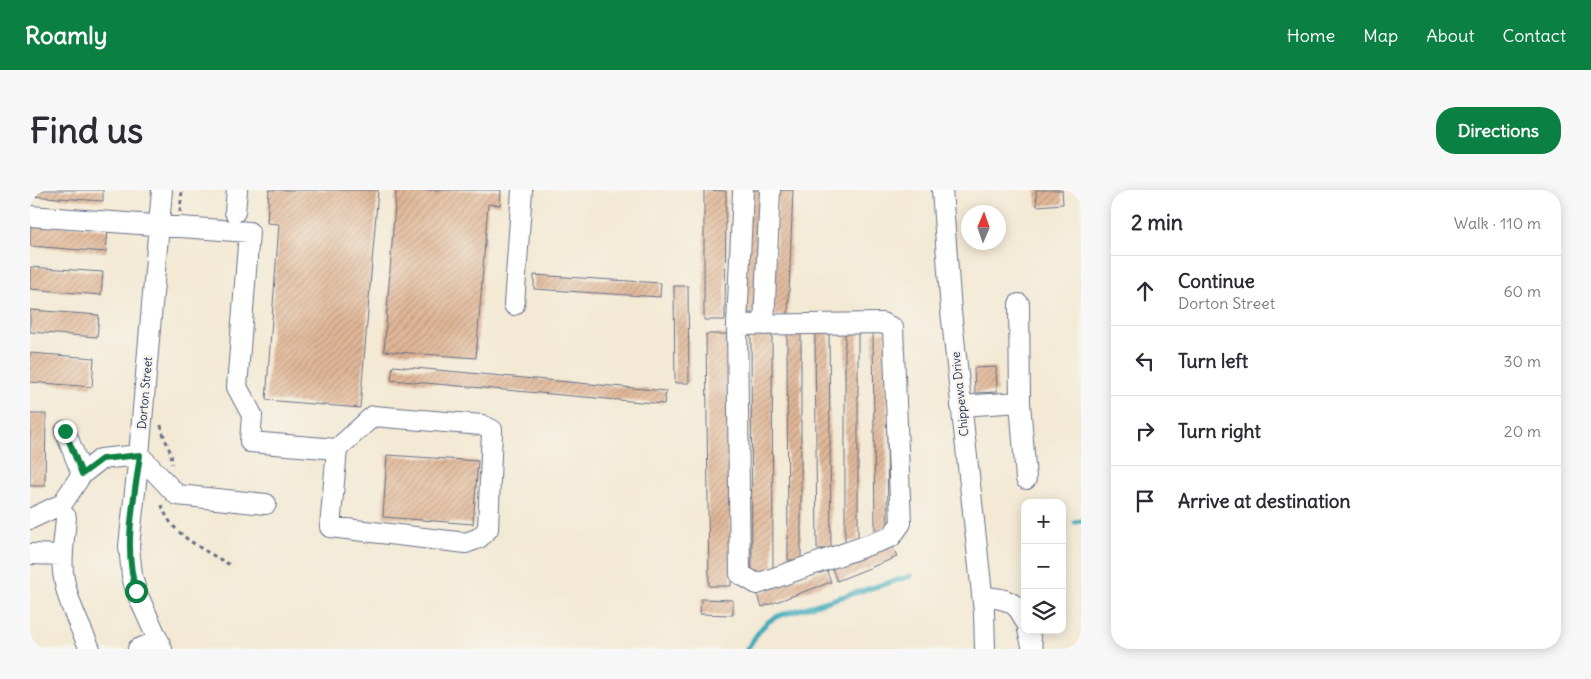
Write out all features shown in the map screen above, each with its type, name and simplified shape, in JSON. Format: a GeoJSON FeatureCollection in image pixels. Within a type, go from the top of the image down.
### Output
{"type":"FeatureCollection","features":[{"type":"Feature","properties":{"kind":"street","name":"Dorton Street"},"geometry":{"type":"LineString","coordinates":[[160,645],[136,591],[129,561],[130,530],[169,226],[162,190]]}},
{"type":"Feature","properties":{"kind":"street"},"geometry":{"type":"LineString","coordinates":[[235,212],[236,190]]}},
{"type":"Feature","properties":{"kind":"street"},"geometry":{"type":"LineString","coordinates":[[514,305],[522,190]]}},
{"type":"Feature","properties":{"kind":"street"},"geometry":{"type":"LineString","coordinates":[[737,325],[882,323],[892,328],[900,523],[891,537],[757,584],[740,574],[737,325],[743,190]]}},
{"type":"Feature","properties":{"kind":"street"},"geometry":{"type":"LineString","coordinates":[[764,325],[770,190]]}},
{"type":"Feature","properties":{"kind":"street","name":"Chippewa Drive"},"geometry":{"type":"LineString","coordinates":[[942,190],[951,311],[982,597],[985,649]]}},
{"type":"Feature","properties":{"kind":"street"},"geometry":{"type":"LineString","coordinates":[[30,216],[249,232],[237,387],[252,415],[250,442],[337,448],[372,416],[482,425],[492,430],[488,529],[480,538],[466,543],[330,527],[337,448]]}},
{"type":"Feature","properties":{"kind":"street"},"geometry":{"type":"LineString","coordinates":[[1019,304],[1020,402],[1026,479]]}},
{"type":"Feature","properties":{"kind":"street"},"geometry":{"type":"LineString","coordinates":[[961,406],[1020,402]]}},
{"type":"Feature","properties":{"kind":"street"},"geometry":{"type":"LineString","coordinates":[[65,431],[82,474]]}},
{"type":"Feature","properties":{"kind":"street"},"geometry":{"type":"LineString","coordinates":[[30,519],[62,504],[82,474],[102,459],[140,455],[177,495],[266,504]]}},
{"type":"Feature","properties":{"kind":"street"},"geometry":{"type":"LineString","coordinates":[[66,518],[63,572],[69,601],[90,649]]}},
{"type":"Feature","properties":{"kind":"street"},"geometry":{"type":"LineString","coordinates":[[30,554],[63,555]]}},
{"type":"Feature","properties":{"kind":"street"},"geometry":{"type":"LineString","coordinates":[[982,597],[996,598],[1013,604],[1019,608],[1021,612]]}},
{"type":"Feature","properties":{"kind":"street"},"geometry":{"type":"LineString","coordinates":[[1029,634],[1033,649]]}},
{"type":"Feature","properties":{"kind":"street"},"geometry":{"type":"LineString","coordinates":[[138,649],[160,645]]}},
{"type":"Feature","properties":{"kind":"path"},"geometry":{"type":"LineString","coordinates":[[169,226],[182,190]]}},
{"type":"Feature","properties":{"kind":"path"},"geometry":{"type":"LineString","coordinates":[[160,423],[172,458],[172,468],[161,498],[162,506],[170,524],[180,533],[230,565]]}},
{"type":"Feature","properties":{"kind":"building"},"geometry":{"type":"Polygon","coordinates":[[[30,190],[103,190],[103,201],[30,196],[30,190]]]}},
{"type":"Feature","properties":{"kind":"building"},"geometry":{"type":"Polygon","coordinates":[[[269,190],[378,190],[360,408],[266,400],[279,224],[267,223],[269,190]]]}},
{"type":"Feature","properties":{"kind":"building"},"geometry":{"type":"Polygon","coordinates":[[[396,190],[501,190],[500,205],[488,204],[476,358],[384,351],[396,190]]]}},
{"type":"Feature","properties":{"kind":"building"},"geometry":{"type":"Polygon","coordinates":[[[704,190],[726,191],[725,320],[704,320],[704,190]]]}},
{"type":"Feature","properties":{"kind":"building"},"geometry":{"type":"Polygon","coordinates":[[[749,190],[764,190],[759,313],[745,313],[749,190]]]}},
{"type":"Feature","properties":{"kind":"building"},"geometry":{"type":"Polygon","coordinates":[[[778,190],[793,190],[788,316],[774,315],[778,190]]]}},
{"type":"Feature","properties":{"kind":"building"},"geometry":{"type":"Polygon","coordinates":[[[1036,190],[1062,190],[1063,204],[1037,206],[1036,190]]]}},
{"type":"Feature","properties":{"kind":"building"},"geometry":{"type":"Polygon","coordinates":[[[30,223],[108,230],[106,252],[30,246],[30,223]]]}},
{"type":"Feature","properties":{"kind":"building"},"geometry":{"type":"Polygon","coordinates":[[[30,267],[103,272],[101,295],[30,289],[30,267]]]}},
{"type":"Feature","properties":{"kind":"building"},"geometry":{"type":"Polygon","coordinates":[[[534,275],[661,283],[660,297],[534,289],[534,275]]]}},
{"type":"Feature","properties":{"kind":"building"},"geometry":{"type":"Polygon","coordinates":[[[674,286],[688,286],[689,383],[675,383],[674,286]]]}},
{"type":"Feature","properties":{"kind":"building"},"geometry":{"type":"Polygon","coordinates":[[[30,310],[99,315],[97,337],[30,332],[30,310]]]}},
{"type":"Feature","properties":{"kind":"building"},"geometry":{"type":"Polygon","coordinates":[[[845,332],[858,332],[858,541],[845,541],[845,332]]]}},
{"type":"Feature","properties":{"kind":"building"},"geometry":{"type":"Polygon","coordinates":[[[873,332],[886,332],[888,530],[875,530],[873,332]]]}},
{"type":"Feature","properties":{"kind":"building"},"geometry":{"type":"Polygon","coordinates":[[[787,333],[801,333],[801,560],[788,560],[787,333]]]}},
{"type":"Feature","properties":{"kind":"building"},"geometry":{"type":"Polygon","coordinates":[[[815,333],[829,333],[831,549],[817,549],[815,333]]]}},
{"type":"Feature","properties":{"kind":"building"},"geometry":{"type":"Polygon","coordinates":[[[706,334],[728,334],[731,586],[709,586],[706,334]]]}},
{"type":"Feature","properties":{"kind":"building"},"geometry":{"type":"Polygon","coordinates":[[[751,334],[772,334],[773,572],[752,572],[751,334]]]}},
{"type":"Feature","properties":{"kind":"building"},"geometry":{"type":"Polygon","coordinates":[[[30,353],[94,358],[92,387],[30,382],[30,353]]]}},
{"type":"Feature","properties":{"kind":"building"},"geometry":{"type":"Polygon","coordinates":[[[393,366],[666,391],[664,404],[391,380],[393,366]]]}},
{"type":"Feature","properties":{"kind":"building"},"geometry":{"type":"Polygon","coordinates":[[[996,367],[997,392],[975,393],[974,368],[996,367]]]}},
{"type":"Feature","properties":{"kind":"building"},"geometry":{"type":"Polygon","coordinates":[[[30,414],[46,414],[45,486],[30,486],[30,414]]]}},
{"type":"Feature","properties":{"kind":"building"},"geometry":{"type":"Polygon","coordinates":[[[387,455],[478,461],[473,524],[383,517],[387,455]]]}},
{"type":"Feature","properties":{"kind":"building"},"geometry":{"type":"Polygon","coordinates":[[[892,544],[897,557],[837,581],[832,568],[892,544]]]}},
{"type":"Feature","properties":{"kind":"building"},"geometry":{"type":"Polygon","coordinates":[[[826,569],[831,582],[762,607],[757,594],[826,569]]]}},
{"type":"Feature","properties":{"kind":"building"},"geometry":{"type":"Polygon","coordinates":[[[701,599],[733,600],[733,615],[700,614],[701,599]]]}},
{"type":"Feature","properties":{"kind":"waterway"},"geometry":{"type":"LineString","coordinates":[[1075,522],[1081,521]]}},
{"type":"Feature","properties":{"kind":"waterway"},"geometry":{"type":"LineString","coordinates":[[747,649],[764,626],[778,616],[911,576]]}},
{"type":"Feature","properties":{"kind":"route"},"geometry":{"type":"LineString","coordinates":[[65,431],[82,474],[102,459],[140,455],[129,546],[129,561],[136,591]]}}]}
